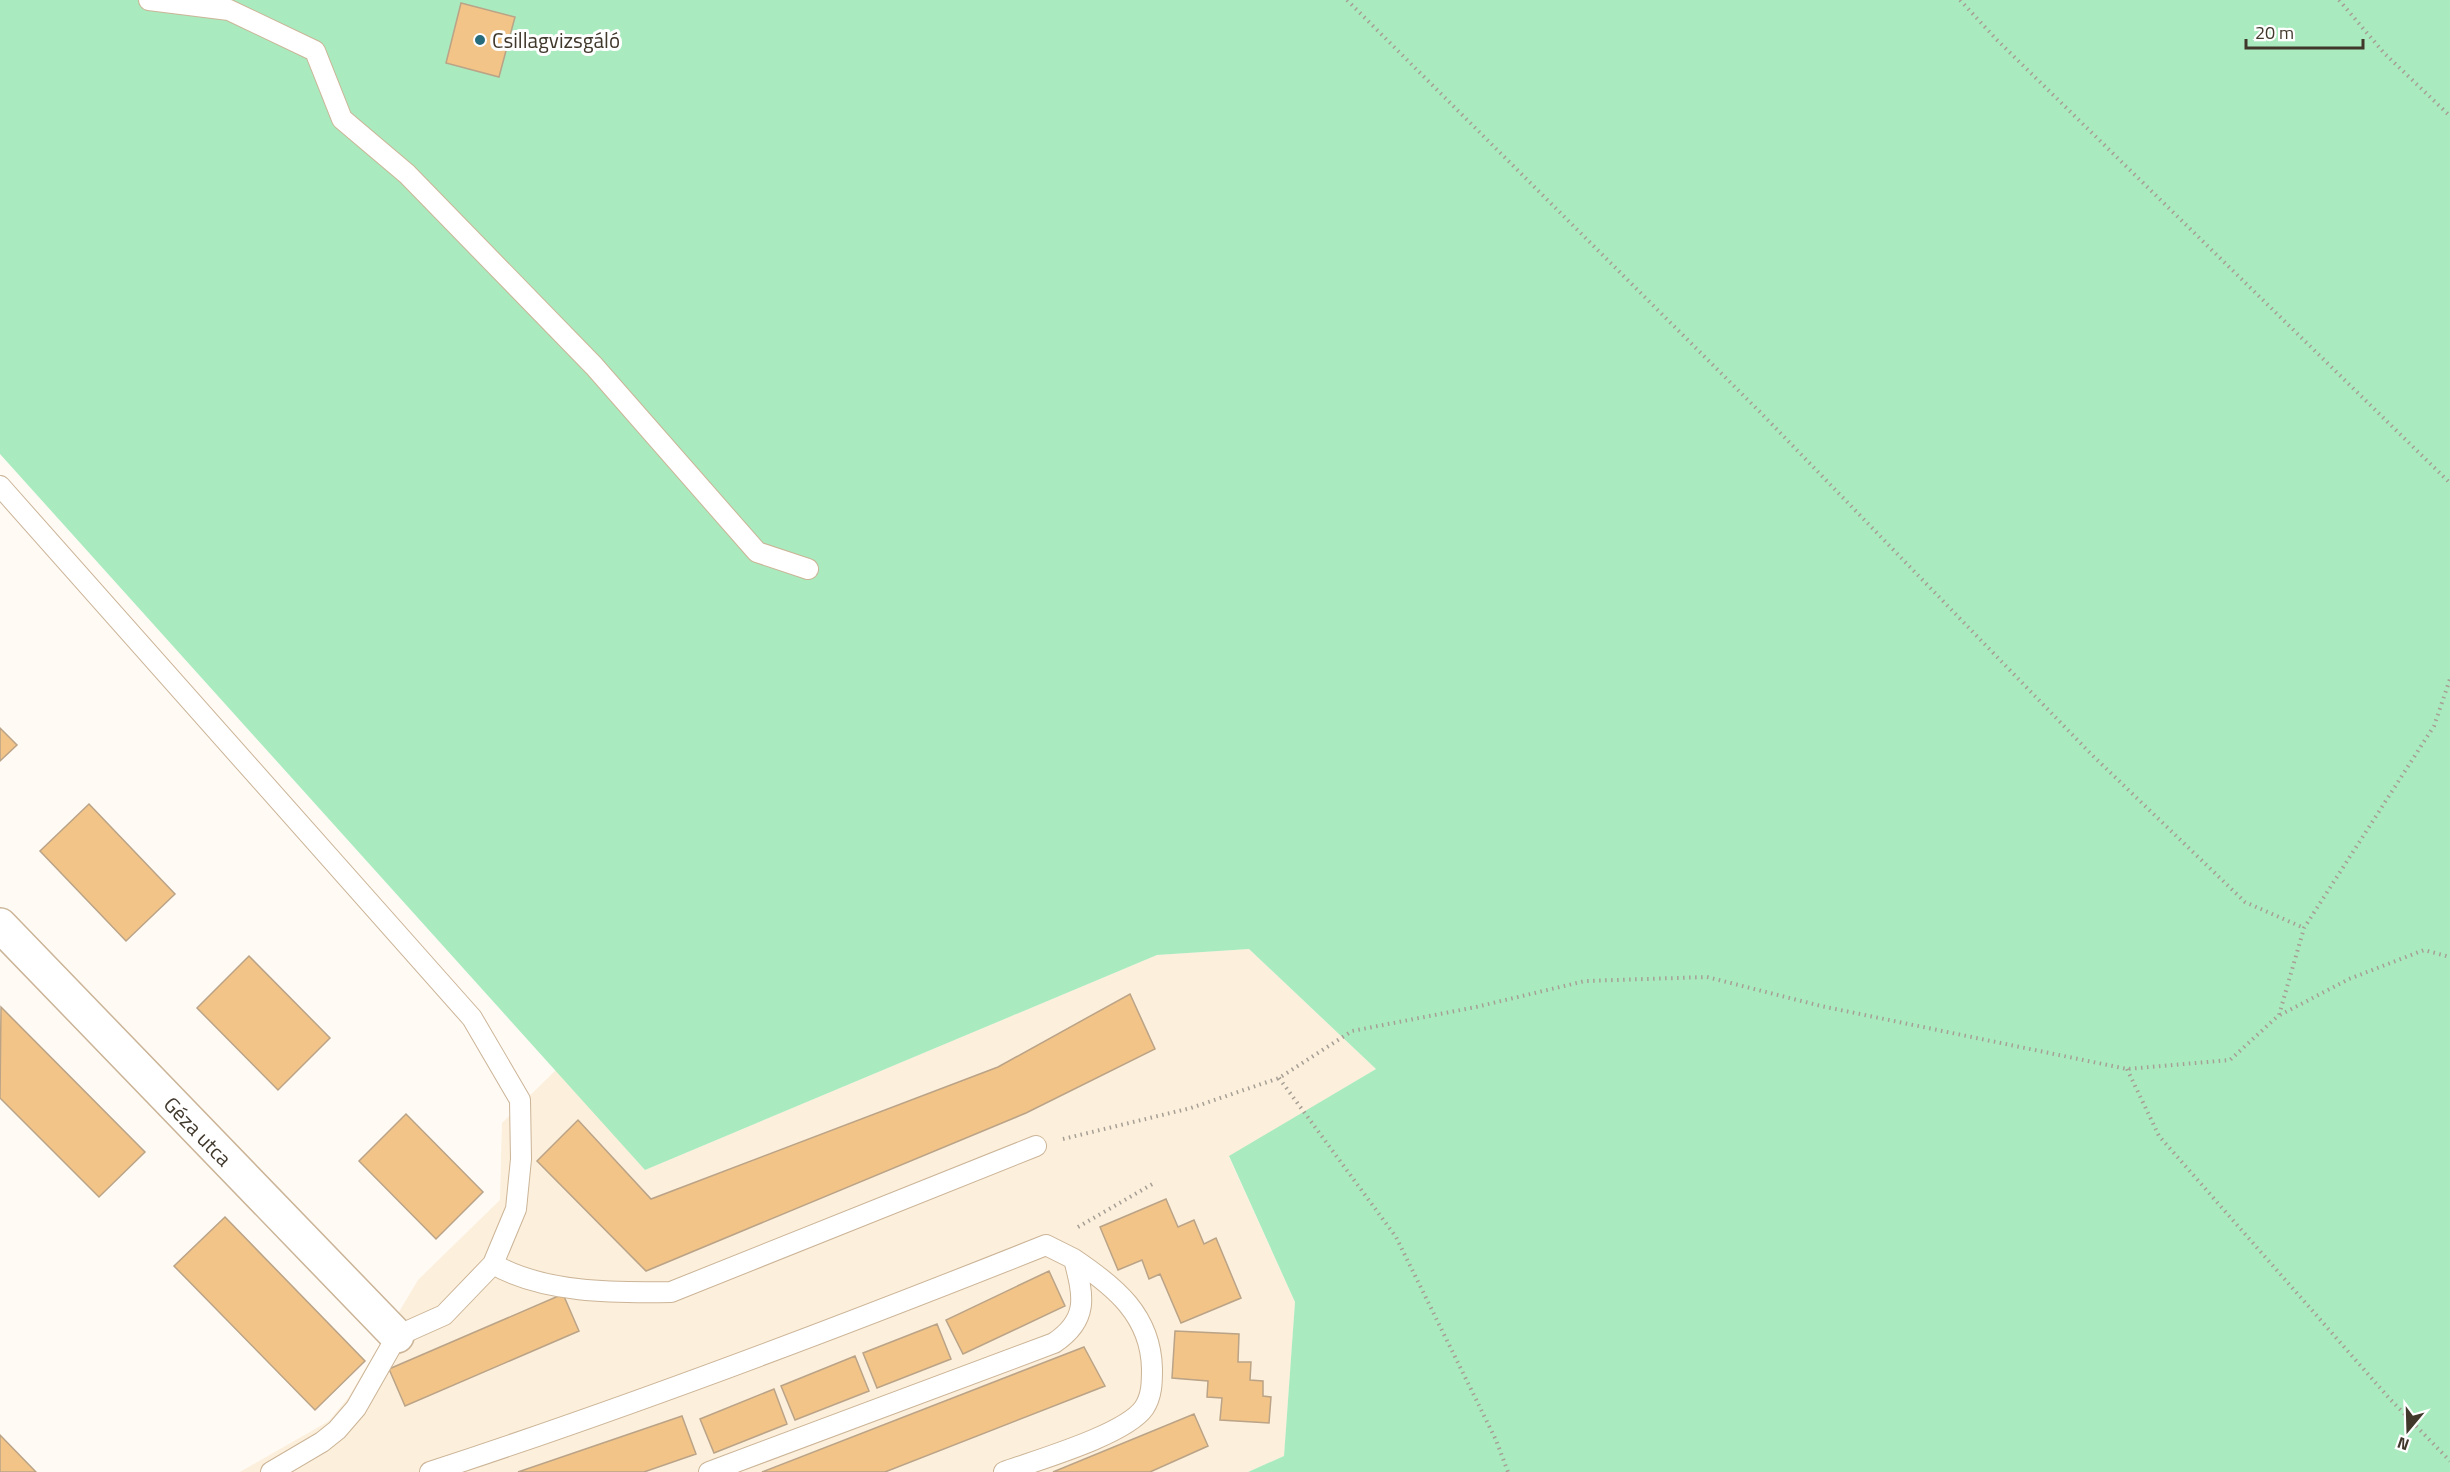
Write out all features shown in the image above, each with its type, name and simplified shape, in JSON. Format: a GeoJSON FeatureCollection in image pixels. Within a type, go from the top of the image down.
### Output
{"type":"FeatureCollection","features":[{"type":"Feature","properties":{"kind":"street","name":"Géza utca"},"geometry":{"type":"LineString","coordinates":[[2,931],[397,1336]]}},
{"type":"Feature","properties":{"kind":"lane"},"geometry":{"type":"LineString","coordinates":[[149,0],[230,10],[315,51],[342,119],[407,174],[594,366],[757,552],[808,569]]}},
{"type":"Feature","properties":{"kind":"lane"},"geometry":{"type":"LineString","coordinates":[[0,486],[472,1018],[520,1100],[520,1159],[516,1209],[493,1264],[444,1315],[397,1336],[356,1408],[337,1430],[322,1442],[272,1472]]}},
{"type":"Feature","properties":{"kind":"lane"},"geometry":{"type":"LineString","coordinates":[[493,1264],[513,1275],[562,1286],[615,1293],[671,1292],[1036,1146]]}},
{"type":"Feature","properties":{"kind":"lane"},"geometry":{"type":"LineString","coordinates":[[430,1472],[519,1443],[907,1301],[1046,1245],[1074,1259],[1119,1292],[1135,1313],[1146,1336],[1152,1358],[1152,1387],[1144,1408],[1124,1425],[1096,1438],[1004,1472]]}},
{"type":"Feature","properties":{"kind":"lane"},"geometry":{"type":"LineString","coordinates":[[709,1472],[1054,1343],[1068,1334],[1082,1305],[1083,1294],[1074,1259]]}},
{"type":"Feature","properties":{"kind":"path"},"geometry":{"type":"LineString","coordinates":[[1347,0],[1761,413],[2091,754],[2245,902],[2304,928]]}},
{"type":"Feature","properties":{"kind":"path"},"geometry":{"type":"LineString","coordinates":[[1960,0],[1997,40],[2450,483]]}},
{"type":"Feature","properties":{"kind":"path"},"geometry":{"type":"LineString","coordinates":[[2339,0],[2384,52],[2450,116]]}},
{"type":"Feature","properties":{"kind":"path"},"geometry":{"type":"LineString","coordinates":[[2279,1015],[2304,928],[2434,726],[2450,679]]}},
{"type":"Feature","properties":{"kind":"path"},"geometry":{"type":"LineString","coordinates":[[1036,1146],[1191,1108],[1279,1078],[1352,1031],[1476,1008],[1585,981],[1707,977],[1821,1006],[2127,1069],[2230,1060],[2279,1015],[2349,979],[2424,950],[2450,957]]}},
{"type":"Feature","properties":{"kind":"path"},"geometry":{"type":"LineString","coordinates":[[2127,1069],[2160,1136],[2389,1398],[2450,1461]]}},
{"type":"Feature","properties":{"kind":"path"},"geometry":{"type":"LineString","coordinates":[[1279,1078],[1396,1237],[1496,1440],[1508,1472]]}},
{"type":"Feature","properties":{"kind":"path"},"geometry":{"type":"LineString","coordinates":[[1046,1245],[1156,1182]]}},
{"type":"Feature","properties":{"kind":"shaded area"},"geometry":{"type":"Polygon","coordinates":[[[1249,949],[1376,1069],[1229,1157],[1295,1302],[1284,1456],[1248,1472],[240,1472],[329,1421],[348,1398],[418,1280],[500,1200],[502,1123],[556,1070],[645,1170],[1157,955],[1249,949]]]}},
{"type":"Feature","properties":{"kind":"green space"},"geometry":{"type":"Polygon","coordinates":[[[0,0],[2450,0],[2450,1472],[1248,1472],[1284,1456],[1295,1302],[1229,1156],[1376,1069],[1249,949],[1157,955],[645,1170],[0,454],[0,0]]]}},
{"type":"Feature","properties":{"kind":"building","name":"Csillagvizsgáló"},"geometry":{"type":"Polygon","coordinates":[[[461,3],[515,17],[499,77],[446,63],[461,3]]]}},
{"type":"Feature","properties":{"kind":"building"},"geometry":{"type":"Polygon","coordinates":[[[0,728],[17,745],[0,761],[0,728]]]}},
{"type":"Feature","properties":{"kind":"building"},"geometry":{"type":"Polygon","coordinates":[[[89,804],[175,894],[126,941],[40,851],[89,804]]]}},
{"type":"Feature","properties":{"kind":"building"},"geometry":{"type":"Polygon","coordinates":[[[249,956],[330,1038],[278,1090],[197,1008],[249,956]]]}},
{"type":"Feature","properties":{"kind":"building"},"geometry":{"type":"Polygon","coordinates":[[[1130,994],[1155,1049],[1026,1113],[646,1271],[537,1161],[578,1120],[651,1199],[998,1067],[1130,994]]]}},
{"type":"Feature","properties":{"kind":"building"},"geometry":{"type":"Polygon","coordinates":[[[1,1007],[145,1152],[99,1197],[0,1098],[1,1007]]]}},
{"type":"Feature","properties":{"kind":"building"},"geometry":{"type":"Polygon","coordinates":[[[406,1114],[483,1192],[436,1239],[359,1161],[406,1114]]]}},
{"type":"Feature","properties":{"kind":"building"},"geometry":{"type":"Polygon","coordinates":[[[1166,1199],[1178,1227],[1194,1220],[1204,1244],[1216,1238],[1241,1298],[1181,1323],[1160,1274],[1149,1279],[1142,1260],[1118,1270],[1100,1227],[1166,1199]]]}},
{"type":"Feature","properties":{"kind":"building"},"geometry":{"type":"Polygon","coordinates":[[[225,1217],[365,1361],[315,1410],[174,1266],[225,1217]]]}},
{"type":"Feature","properties":{"kind":"building"},"geometry":{"type":"Polygon","coordinates":[[[1049,1271],[1065,1306],[963,1354],[946,1320],[1049,1271]]]}},
{"type":"Feature","properties":{"kind":"building"},"geometry":{"type":"Polygon","coordinates":[[[563,1294],[579,1331],[405,1406],[389,1369],[563,1294]]]}},
{"type":"Feature","properties":{"kind":"building"},"geometry":{"type":"Polygon","coordinates":[[[937,1324],[951,1359],[877,1388],[863,1353],[937,1324]]]}},
{"type":"Feature","properties":{"kind":"building"},"geometry":{"type":"Polygon","coordinates":[[[1175,1331],[1239,1334],[1238,1362],[1251,1362],[1250,1380],[1263,1381],[1263,1396],[1271,1397],[1269,1423],[1220,1420],[1222,1398],[1207,1397],[1208,1381],[1172,1378],[1175,1331]]]}},
{"type":"Feature","properties":{"kind":"building"},"geometry":{"type":"Polygon","coordinates":[[[1084,1347],[1105,1386],[885,1472],[762,1472],[1084,1347]]]}},
{"type":"Feature","properties":{"kind":"building"},"geometry":{"type":"Polygon","coordinates":[[[855,1356],[869,1391],[795,1420],[781,1386],[855,1356]]]}},
{"type":"Feature","properties":{"kind":"building"},"geometry":{"type":"Polygon","coordinates":[[[774,1389],[787,1424],[714,1453],[700,1419],[774,1389]]]}},
{"type":"Feature","properties":{"kind":"building"},"geometry":{"type":"Polygon","coordinates":[[[1194,1414],[1208,1446],[1150,1472],[1053,1472],[1194,1414]]]}},
{"type":"Feature","properties":{"kind":"building"},"geometry":{"type":"Polygon","coordinates":[[[682,1416],[696,1454],[644,1472],[518,1472],[682,1416]]]}},
{"type":"Feature","properties":{"kind":"building"},"geometry":{"type":"Polygon","coordinates":[[[0,1435],[36,1472],[0,1472],[0,1435]]]}},
{"type":"Feature","properties":{"kind":"place","name":"Csillagvizsgáló"},"geometry":{"type":"Point","coordinates":[480,40]}}]}
